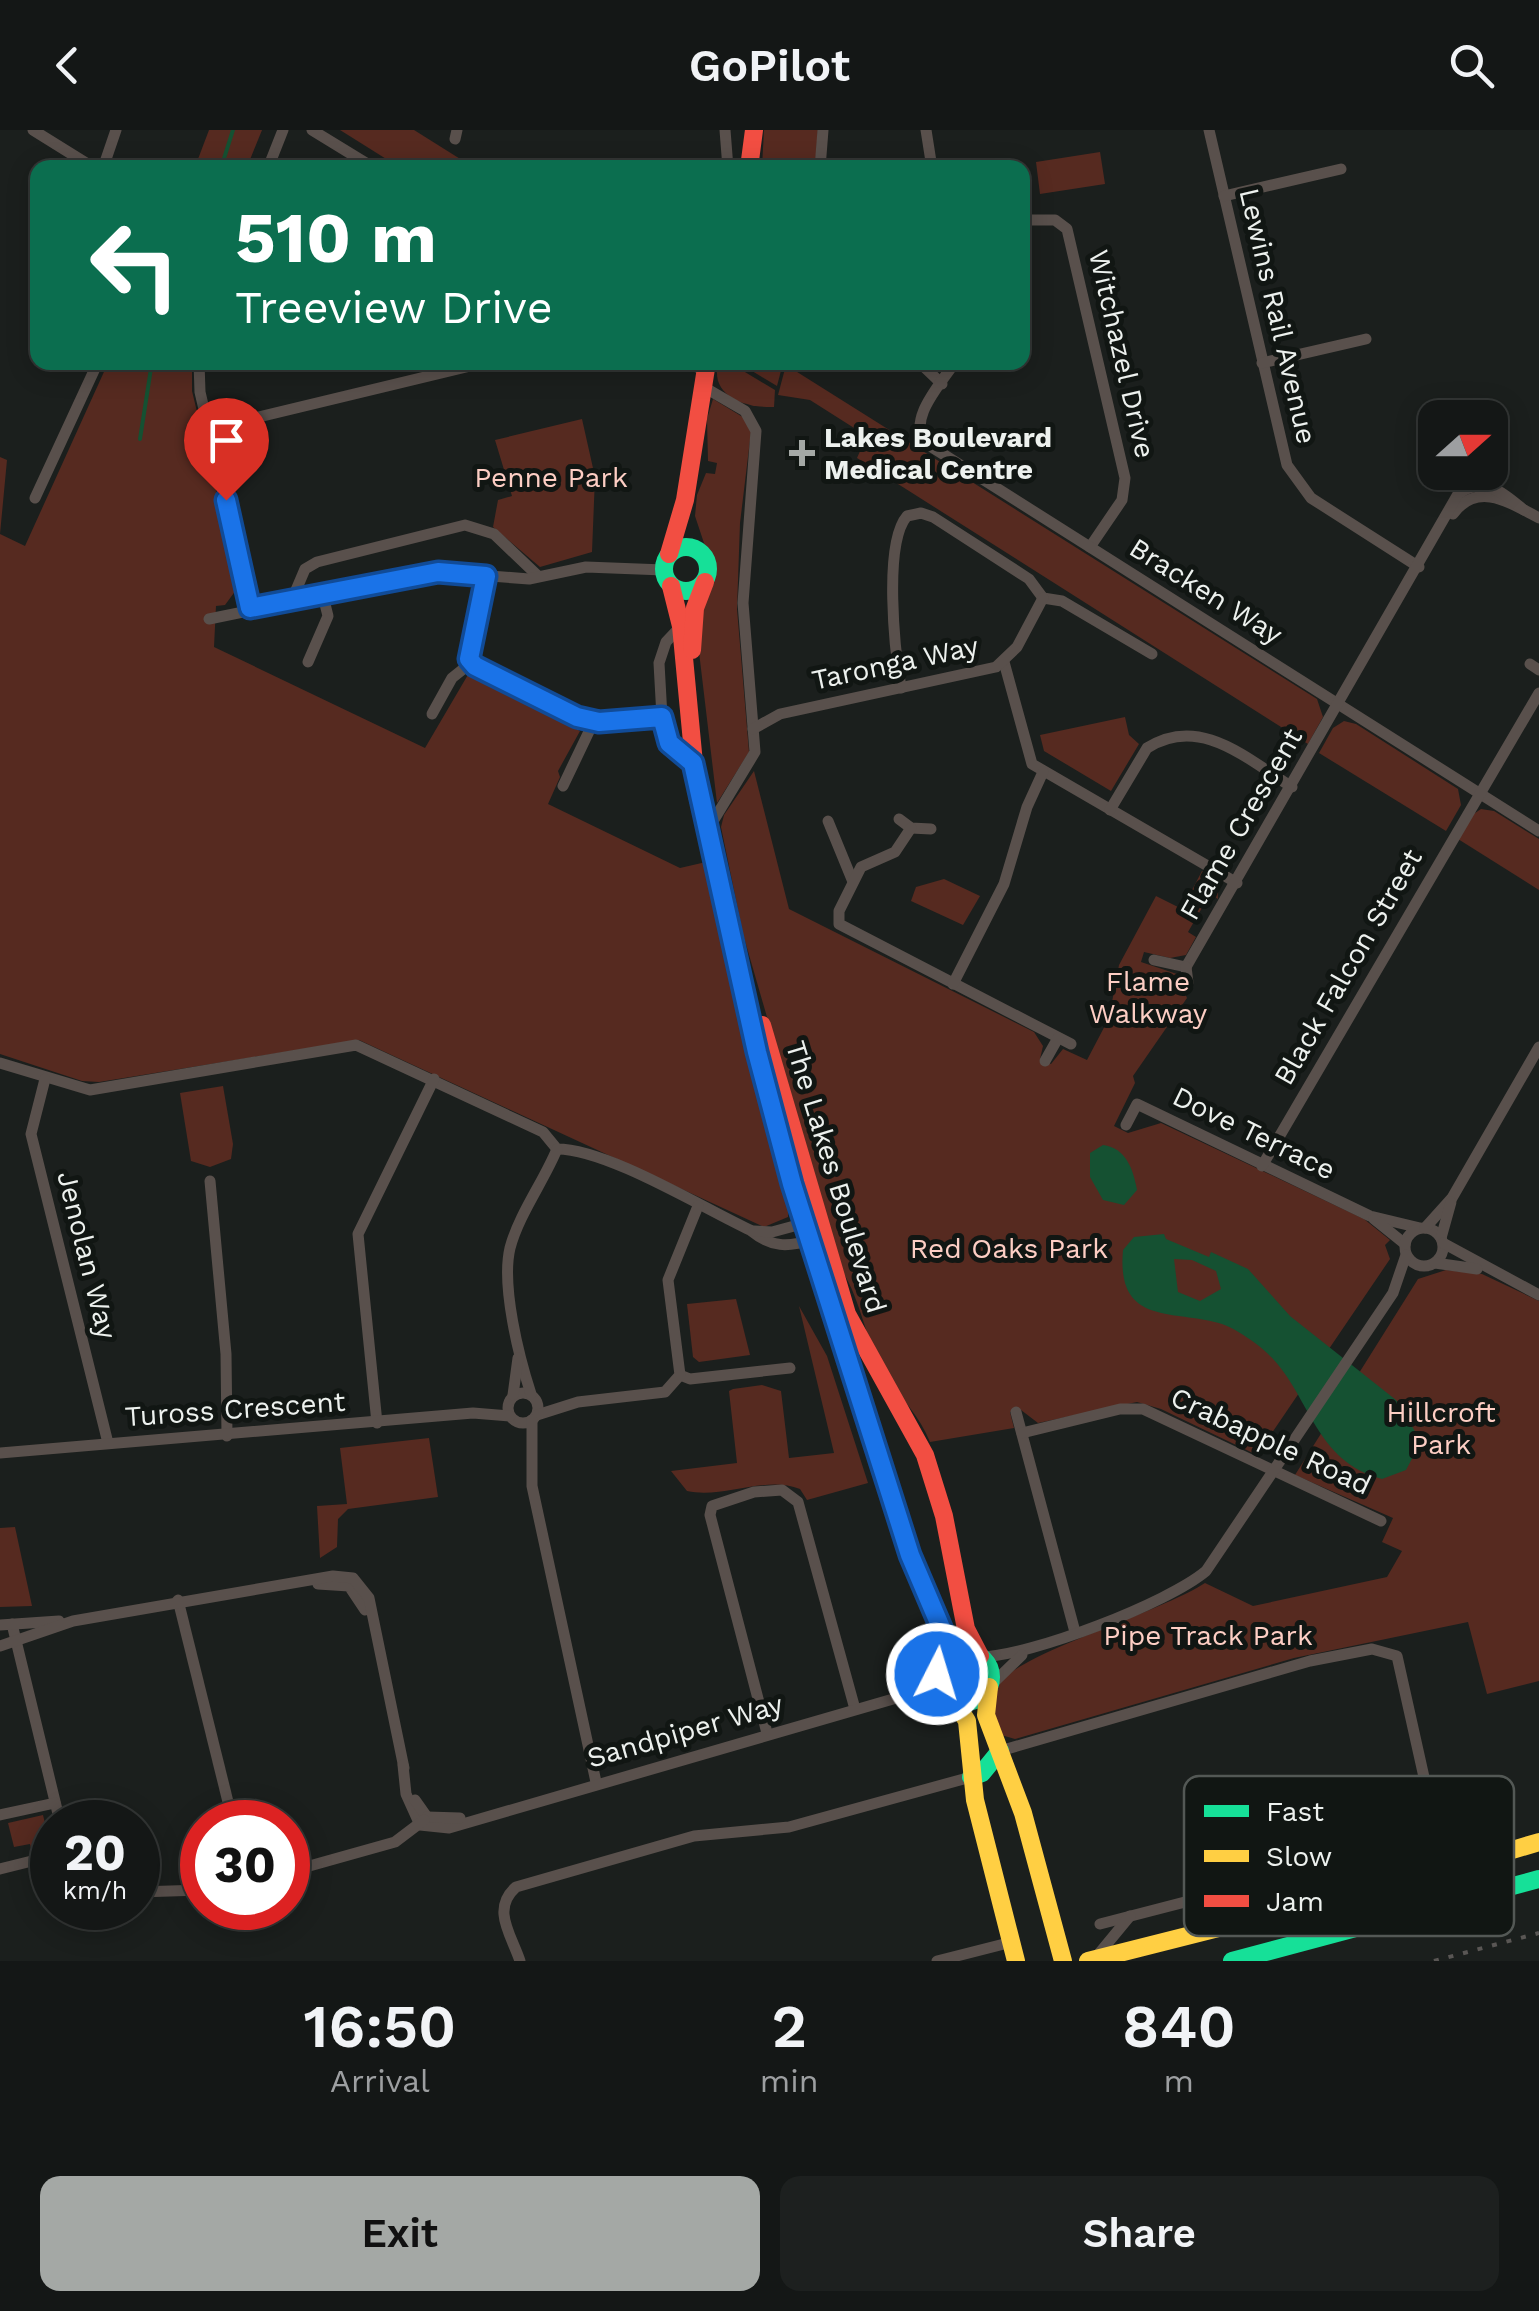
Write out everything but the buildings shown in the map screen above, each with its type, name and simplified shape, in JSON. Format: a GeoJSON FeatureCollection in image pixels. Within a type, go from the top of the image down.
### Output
{"type":"FeatureCollection","features":[{"type":"Feature","properties":{"kind":"main road"},"geometry":{"type":"LineString","coordinates":[[751,160],[754,130]]}},
{"type":"Feature","properties":{"kind":"main road","name":"The Lakes Boulevard"},"geometry":{"type":"LineString","coordinates":[[705,373],[685,500],[668,570],[680,626],[693,763],[720,885],[814,1230],[913,1565],[942,1630],[944,1665]]}},
{"type":"Feature","properties":{"kind":"main road","name":"The Lakes Boulevard"},"geometry":{"type":"LineString","coordinates":[[685,500],[689,526],[701,552]]}},
{"type":"Feature","properties":{"kind":"main road"},"geometry":{"type":"LineString","coordinates":[[688,547],[701,552],[708,563],[705,582],[684,592],[668,570],[688,547]]}},
{"type":"Feature","properties":{"kind":"main road","name":"The Lakes Boulevard"},"geometry":{"type":"LineString","coordinates":[[705,582],[695,608],[692,653],[720,885]]}},
{"type":"Feature","properties":{"kind":"main road","name":"The Lakes Boulevard"},"geometry":{"type":"LineString","coordinates":[[814,1230],[853,1332],[897,1402],[927,1460],[954,1552],[964,1629],[981,1656]]}},
{"type":"Feature","properties":{"kind":"main road"},"geometry":{"type":"LineString","coordinates":[[872,1433],[877,1407],[897,1402]]}},
{"type":"Feature","properties":{"kind":"main road"},"geometry":{"type":"LineString","coordinates":[[1014,1952],[971,1776],[967,1721],[943,1687],[944,1665],[956,1654],[981,1656],[990,1670],[986,1715],[1032,1843],[1063,1961]]}},
{"type":"Feature","properties":{"kind":"main road"},"geometry":{"type":"LineString","coordinates":[[953,1699],[978,1700],[990,1687]]}},
{"type":"Feature","properties":{"kind":"main road"},"geometry":{"type":"LineString","coordinates":[[971,1776],[982,1773],[1000,1752]]}},
{"type":"Feature","properties":{"kind":"main road"},"geometry":{"type":"LineString","coordinates":[[1514,1850],[1539,1842]]}},
{"type":"Feature","properties":{"kind":"main road"},"geometry":{"type":"LineString","coordinates":[[1514,1886],[1539,1879]]}},
{"type":"Feature","properties":{"kind":"main road"},"geometry":{"type":"LineString","coordinates":[[1091,1960],[1186,1936]]}},
{"type":"Feature","properties":{"kind":"main road"},"geometry":{"type":"LineString","coordinates":[[1232,1961],[1326,1936]]}},
{"type":"Feature","properties":{"kind":"street"},"geometry":{"type":"LineString","coordinates":[[33,130],[81,160]]}},
{"type":"Feature","properties":{"kind":"street"},"geometry":{"type":"LineString","coordinates":[[106,160],[116,130]]}},
{"type":"Feature","properties":{"kind":"street"},"geometry":{"type":"LineString","coordinates":[[271,160],[283,130]]}},
{"type":"Feature","properties":{"kind":"street"},"geometry":{"type":"LineString","coordinates":[[312,130],[361,160]]}},
{"type":"Feature","properties":{"kind":"street"},"geometry":{"type":"LineString","coordinates":[[726,130],[728,160]]}},
{"type":"Feature","properties":{"kind":"street"},"geometry":{"type":"LineString","coordinates":[[821,160],[823,130]]}},
{"type":"Feature","properties":{"kind":"street"},"geometry":{"type":"LineString","coordinates":[[926,130],[931,160]]}},
{"type":"Feature","properties":{"kind":"street","name":"Lewins Rail Avenue"},"geometry":{"type":"LineString","coordinates":[[1209,130],[1283,455],[1299,486],[1322,506],[1419,567]]}},
{"type":"Feature","properties":{"kind":"street"},"geometry":{"type":"LineString","coordinates":[[1224,196],[1342,169]]}},
{"type":"Feature","properties":{"kind":"street","name":"Witchazel Drive"},"geometry":{"type":"LineString","coordinates":[[1030,219],[1048,218],[1063,224],[1070,238],[1126,486],[1090,547]]}},
{"type":"Feature","properties":{"kind":"street"},"geometry":{"type":"LineString","coordinates":[[1262,363],[1366,340]]}},
{"type":"Feature","properties":{"kind":"street"},"geometry":{"type":"LineString","coordinates":[[35,498],[94,370]]}},
{"type":"Feature","properties":{"kind":"street"},"geometry":{"type":"LineString","coordinates":[[199,370],[250,608]]}},
{"type":"Feature","properties":{"kind":"street"},"geometry":{"type":"LineString","coordinates":[[209,428],[454,370]]}},
{"type":"Feature","properties":{"kind":"street"},"geometry":{"type":"LineString","coordinates":[[705,373],[745,411],[756,431],[744,564],[743,633],[754,758],[712,823]]}},
{"type":"Feature","properties":{"kind":"street","name":"Bracken Way"},"geometry":{"type":"LineString","coordinates":[[948,373],[919,422],[922,440],[1539,831]]}},
{"type":"Feature","properties":{"kind":"street","name":"Flame Crescent"},"geometry":{"type":"LineString","coordinates":[[1186,967],[1419,567],[1451,503],[1471,486],[1494,488],[1539,518]]}},
{"type":"Feature","properties":{"kind":"street"},"geometry":{"type":"LineString","coordinates":[[901,688],[895,576],[898,530],[907,516],[921,513],[1029,579],[1043,598],[1062,601],[1152,654]]}},
{"type":"Feature","properties":{"kind":"street"},"geometry":{"type":"LineString","coordinates":[[291,602],[305,569],[317,562],[465,526],[494,534],[538,576]]}},
{"type":"Feature","properties":{"kind":"street"},"geometry":{"type":"LineString","coordinates":[[209,618],[438,572],[538,576],[586,568],[668,570]]}},
{"type":"Feature","properties":{"kind":"street"},"geometry":{"type":"LineString","coordinates":[[486,576],[470,646],[472,662],[500,682],[594,721],[662,717]]}},
{"type":"Feature","properties":{"kind":"street"},"geometry":{"type":"LineString","coordinates":[[308,662],[328,616],[323,596]]}},
{"type":"Feature","properties":{"kind":"street","name":"Taronga Way"},"geometry":{"type":"LineString","coordinates":[[753,729],[780,714],[1000,665],[1043,598]]}},
{"type":"Feature","properties":{"kind":"street","name":"The Lakes Boulevard"},"geometry":{"type":"LineString","coordinates":[[680,626],[666,642],[658,663],[662,717],[669,743],[693,763]]}},
{"type":"Feature","properties":{"kind":"street"},"geometry":{"type":"LineString","coordinates":[[432,714],[452,678],[472,662]]}},
{"type":"Feature","properties":{"kind":"street"},"geometry":{"type":"LineString","coordinates":[[1000,665],[1014,695],[1026,753],[1044,772],[1237,883]]}},
{"type":"Feature","properties":{"kind":"street","name":"Black Falcon Street"},"geometry":{"type":"LineString","coordinates":[[1262,1166],[1539,693]]}},
{"type":"Feature","properties":{"kind":"street","name":"Taronga Way"},"geometry":{"type":"LineString","coordinates":[[750,708],[780,714]]}},
{"type":"Feature","properties":{"kind":"street"},"geometry":{"type":"LineString","coordinates":[[563,786],[594,721]]}},
{"type":"Feature","properties":{"kind":"street"},"geometry":{"type":"LineString","coordinates":[[1110,810],[1147,748],[1189,734],[1214,739],[1292,787]]}},
{"type":"Feature","properties":{"kind":"street"},"geometry":{"type":"LineString","coordinates":[[953,984],[1004,884],[1027,807],[1044,772]]}},
{"type":"Feature","properties":{"kind":"street"},"geometry":{"type":"LineString","coordinates":[[898,819],[912,828],[931,829]]}},
{"type":"Feature","properties":{"kind":"street"},"geometry":{"type":"LineString","coordinates":[[828,821],[853,882]]}},
{"type":"Feature","properties":{"kind":"street"},"geometry":{"type":"LineString","coordinates":[[912,828],[895,852],[867,862],[853,882],[838,917],[841,927],[1071,1044]]}},
{"type":"Feature","properties":{"kind":"street"},"geometry":{"type":"LineString","coordinates":[[1154,960],[1186,967],[1188,983]]}},
{"type":"Feature","properties":{"kind":"street"},"geometry":{"type":"LineString","coordinates":[[1045,1061],[1058,1038]]}},
{"type":"Feature","properties":{"kind":"street"},"geometry":{"type":"LineString","coordinates":[[0,1063],[90,1090],[356,1044],[543,1132],[557,1149]]}},
{"type":"Feature","properties":{"kind":"street"},"geometry":{"type":"LineString","coordinates":[[990,1687],[1012,1661],[1034,1648],[1149,1602],[1199,1567],[1235,1525],[1393,1293],[1406,1249],[1452,1198],[1539,1046]]}},
{"type":"Feature","properties":{"kind":"street","name":"Jenolan Way"},"geometry":{"type":"LineString","coordinates":[[45,1079],[30,1134],[108,1443]]}},
{"type":"Feature","properties":{"kind":"street"},"geometry":{"type":"LineString","coordinates":[[377,1423],[358,1234],[434,1079]]}},
{"type":"Feature","properties":{"kind":"street","name":"Dove Terrace"},"geometry":{"type":"LineString","coordinates":[[1126,1125],[1137,1104],[1370,1216],[1422,1228],[1486,1270]]}},
{"type":"Feature","properties":{"kind":"street"},"geometry":{"type":"LineString","coordinates":[[557,1149],[578,1149],[774,1245],[814,1230]]}},
{"type":"Feature","properties":{"kind":"street"},"geometry":{"type":"LineString","coordinates":[[557,1149],[510,1246],[518,1354],[512,1409],[530,1462],[542,1538],[596,1782]]}},
{"type":"Feature","properties":{"kind":"street"},"geometry":{"type":"LineString","coordinates":[[210,1181],[226,1354],[228,1436]]}},
{"type":"Feature","properties":{"kind":"street"},"geometry":{"type":"LineString","coordinates":[[1393,1293],[1429,1265],[1442,1240],[1452,1198]]}},
{"type":"Feature","properties":{"kind":"street"},"geometry":{"type":"LineString","coordinates":[[512,1409],[535,1418],[578,1402],[665,1392],[680,1375],[668,1280],[698,1206]]}},
{"type":"Feature","properties":{"kind":"street","name":"Dove Terrace"},"geometry":{"type":"LineString","coordinates":[[1370,1216],[1429,1265]]}},
{"type":"Feature","properties":{"kind":"street"},"geometry":{"type":"LineString","coordinates":[[1429,1265],[1486,1270],[1535,1292]]}},
{"type":"Feature","properties":{"kind":"street"},"geometry":{"type":"LineString","coordinates":[[518,1354],[533,1396],[530,1462]]}},
{"type":"Feature","properties":{"kind":"street"},"geometry":{"type":"LineString","coordinates":[[680,1375],[690,1379],[790,1368]]}},
{"type":"Feature","properties":{"kind":"street"},"geometry":{"type":"LineString","coordinates":[[512,1409],[533,1396],[578,1402]]}},
{"type":"Feature","properties":{"kind":"street","name":"Crabapple Road"},"geometry":{"type":"LineString","coordinates":[[1022,1433],[1142,1408],[1381,1521]]}},
{"type":"Feature","properties":{"kind":"street","name":"Tuross Crescent"},"geometry":{"type":"LineString","coordinates":[[0,1453],[512,1409]]}},
{"type":"Feature","properties":{"kind":"street"},"geometry":{"type":"LineString","coordinates":[[1016,1412],[1074,1632]]}},
{"type":"Feature","properties":{"kind":"street"},"geometry":{"type":"LineString","coordinates":[[767,1732],[710,1516],[712,1506],[754,1492],[782,1490],[798,1502],[855,1709]]}},
{"type":"Feature","properties":{"kind":"street"},"geometry":{"type":"LineString","coordinates":[[0,1646],[73,1621],[178,1600],[293,1584],[351,1582],[372,1628],[406,1794],[424,1821],[394,1842],[310,1866]]}},
{"type":"Feature","properties":{"kind":"street"},"geometry":{"type":"LineString","coordinates":[[178,1600],[228,1800]]}},
{"type":"Feature","properties":{"kind":"street"},"geometry":{"type":"LineString","coordinates":[[55,1800],[15,1641],[6,1624],[73,1621]]}},
{"type":"Feature","properties":{"kind":"street"},"geometry":{"type":"LineString","coordinates":[[981,1656],[1034,1648]]}},
{"type":"Feature","properties":{"kind":"street"},"geometry":{"type":"LineString","coordinates":[[1000,1752],[1280,1668],[1382,1649],[1398,1656],[1424,1776]]}},
{"type":"Feature","properties":{"kind":"street","name":"Sandpiper Way"},"geometry":{"type":"LineString","coordinates":[[424,1821],[448,1828],[484,1814],[900,1697],[928,1682],[944,1665]]}},
{"type":"Feature","properties":{"kind":"street","name":"Sandpiper Way"},"geometry":{"type":"LineString","coordinates":[[900,1697],[953,1699]]}},
{"type":"Feature","properties":{"kind":"street"},"geometry":{"type":"LineString","coordinates":[[520,1961],[501,1908],[504,1896],[516,1886],[694,1836],[789,1828],[971,1776]]}},
{"type":"Feature","properties":{"kind":"street"},"geometry":{"type":"LineString","coordinates":[[0,1815],[30,1809]]}},
{"type":"Feature","properties":{"kind":"street"},"geometry":{"type":"LineString","coordinates":[[0,1869],[30,1862]]}},
{"type":"Feature","properties":{"kind":"street"},"geometry":{"type":"LineString","coordinates":[[1100,1924],[1184,1901]]}},
{"type":"Feature","properties":{"kind":"street"},"geometry":{"type":"LineString","coordinates":[[1091,1960],[1132,1913]]}},
{"type":"Feature","properties":{"kind":"street"},"geometry":{"type":"LineString","coordinates":[[937,1961],[1014,1952]]}},
{"type":"Feature","properties":{"kind":"green space"},"geometry":{"type":"Polygon","coordinates":[[[209,130],[262,130],[250,160],[198,160],[209,130]]]}},
{"type":"Feature","properties":{"kind":"green space"},"geometry":{"type":"Polygon","coordinates":[[[340,130],[414,130],[462,160],[388,160],[340,130]]]}},
{"type":"Feature","properties":{"kind":"green space"},"geometry":{"type":"Polygon","coordinates":[[[764,130],[818,130],[816,160],[762,160],[764,130]]]}},
{"type":"Feature","properties":{"kind":"green space"},"geometry":{"type":"Polygon","coordinates":[[[1100,152],[1105,184],[1040,194],[1036,162],[1100,152]]]}},
{"type":"Feature","properties":{"kind":"green space"},"geometry":{"type":"Polygon","coordinates":[[[105,370],[192,370],[192,391],[239,586],[225,605],[216,606],[214,647],[425,748],[469,673],[580,731],[558,771],[560,777],[548,804],[680,868],[706,862],[790,1190],[788,1217],[764,1227],[359,1040],[99,1082],[82,1081],[0,1054],[0,534],[25,546],[105,370]]]}},
{"type":"Feature","properties":{"kind":"green space"},"geometry":{"type":"Polygon","coordinates":[[[717,370],[742,370],[775,390],[774,407],[732,398],[719,384],[717,370]]]}},
{"type":"Feature","properties":{"kind":"green space"},"geometry":{"type":"Polygon","coordinates":[[[751,370],[781,370],[777,386],[751,370]]]}},
{"type":"Feature","properties":{"kind":"green space"},"geometry":{"type":"Polygon","coordinates":[[[785,370],[794,370],[1317,699],[1323,717],[1308,744],[857,458],[865,440],[862,433],[810,400],[778,395],[785,370]]]}},
{"type":"Feature","properties":{"kind":"green space"},"geometry":{"type":"Polygon","coordinates":[[[713,399],[746,419],[751,432],[740,523],[737,609],[749,752],[717,803],[699,652],[699,622],[713,570],[695,516],[697,495],[706,473],[715,474],[717,463],[708,461],[707,419],[713,399]]]}},
{"type":"Feature","properties":{"kind":"green space","name":"Penne Park"},"geometry":{"type":"Polygon","coordinates":[[[582,419],[595,477],[592,552],[540,567],[493,527],[498,500],[512,496],[495,440],[582,419]]]}},
{"type":"Feature","properties":{"kind":"green space"},"geometry":{"type":"Polygon","coordinates":[[[0,457],[7,460],[0,534],[0,457]]]}},
{"type":"Feature","properties":{"kind":"green space"},"geometry":{"type":"Polygon","coordinates":[[[1125,717],[1129,735],[1139,744],[1111,791],[1044,751],[1040,735],[1125,717]]]}},
{"type":"Feature","properties":{"kind":"green space"},"geometry":{"type":"Polygon","coordinates":[[[1344,721],[1356,724],[1458,789],[1461,805],[1446,831],[1319,753],[1333,728],[1344,721]]]}},
{"type":"Feature","properties":{"kind":"green space","name":"Red Oaks Park"},"geometry":{"type":"Polygon","coordinates":[[[754,771],[789,909],[1034,1032],[1043,1046],[1040,1059],[1051,1064],[1063,1049],[1087,1060],[1109,1018],[1119,965],[1156,896],[1182,909],[1202,871],[1217,881],[1218,899],[1210,894],[1188,932],[1196,937],[1186,955],[1170,958],[1144,952],[1141,962],[1177,974],[1187,998],[1133,1076],[1135,1083],[1114,1126],[1128,1133],[1161,1123],[1364,1219],[1390,1240],[1385,1245],[1390,1259],[1257,1455],[1161,1409],[1137,1402],[1038,1423],[1021,1410],[1010,1412],[1014,1428],[930,1442],[879,1362],[839,1266],[743,934],[721,827],[724,815],[754,771]]]}},
{"type":"Feature","properties":{"kind":"green space"},"geometry":{"type":"Polygon","coordinates":[[[1481,809],[1494,811],[1539,839],[1539,890],[1458,839],[1472,815],[1481,809]]]}},
{"type":"Feature","properties":{"kind":"green space"},"geometry":{"type":"Polygon","coordinates":[[[944,879],[980,896],[963,925],[911,901],[916,887],[944,879]]]}},
{"type":"Feature","properties":{"kind":"green space"},"geometry":{"type":"Polygon","coordinates":[[[223,1086],[233,1144],[231,1159],[210,1167],[191,1161],[180,1093],[223,1086]]]}},
{"type":"Feature","properties":{"kind":"green space"},"geometry":{"type":"Polygon","coordinates":[[[1446,1270],[1482,1274],[1539,1301],[1539,1681],[1487,1694],[1468,1622],[1294,1658],[1015,1739],[1001,1735],[995,1695],[1001,1682],[1014,1671],[1035,1658],[1205,1583],[1253,1606],[1387,1577],[1402,1551],[1382,1542],[1393,1518],[1295,1475],[1418,1279],[1446,1270]]]}},
{"type":"Feature","properties":{"kind":"green space"},"geometry":{"type":"Polygon","coordinates":[[[736,1299],[750,1355],[699,1362],[693,1357],[687,1304],[736,1299]]]}},
{"type":"Feature","properties":{"kind":"green space"},"geometry":{"type":"Polygon","coordinates":[[[799,1306],[827,1356],[868,1483],[807,1500],[800,1489],[787,1485],[687,1491],[671,1471],[737,1463],[729,1391],[733,1389],[762,1385],[781,1391],[789,1458],[834,1453],[799,1306]]]}},
{"type":"Feature","properties":{"kind":"green space"},"geometry":{"type":"Polygon","coordinates":[[[429,1438],[438,1497],[348,1509],[338,1519],[337,1547],[320,1558],[317,1506],[347,1504],[340,1448],[429,1438]]]}},
{"type":"Feature","properties":{"kind":"green space"},"geometry":{"type":"Polygon","coordinates":[[[15,1527],[32,1606],[0,1607],[0,1528],[15,1527]]]}},
{"type":"Feature","properties":{"kind":"green space"},"geometry":{"type":"Polygon","coordinates":[[[30,1818],[30,1844],[14,1847],[8,1823],[30,1818]]]}},
{"type":"Feature","properties":{"kind":"shaded area"},"geometry":{"type":"Polygon","coordinates":[[[1103,1145],[1123,1155],[1133,1175],[1137,1190],[1124,1205],[1103,1200],[1090,1177],[1090,1153],[1103,1145]]]}},
{"type":"Feature","properties":{"kind":"shaded area"},"geometry":{"type":"Polygon","coordinates":[[[1164,1234],[1166,1239],[1209,1257],[1211,1252],[1248,1269],[1290,1316],[1396,1400],[1416,1433],[1415,1453],[1406,1470],[1382,1479],[1357,1469],[1338,1455],[1288,1378],[1239,1332],[1222,1324],[1152,1310],[1139,1303],[1129,1292],[1123,1275],[1123,1250],[1134,1237],[1164,1234]],[[1174,1259],[1178,1292],[1200,1301],[1221,1289],[1216,1271],[1192,1260],[1174,1259]]]}},
{"type":"Feature","properties":{"kind":"waterway"},"geometry":{"type":"LineString","coordinates":[[224,160],[233,130]]}},
{"type":"Feature","properties":{"kind":"waterway"},"geometry":{"type":"LineString","coordinates":[[140,439],[151,370]]}},
{"type":"Feature","properties":{"kind":"railway"},"geometry":{"type":"LineString","coordinates":[[1434,1961],[1539,1933]]}},
{"type":"Feature","properties":{"kind":"traffic: fast"},"geometry":{"type":"LineString","coordinates":[[686,547],[702,553],[708,569],[702,585],[686,591],[670,585],[664,569],[670,553],[686,547]]}},
{"type":"Feature","properties":{"kind":"traffic: fast"},"geometry":{"type":"LineString","coordinates":[[769,1094],[891,1498],[931,1602],[944,1664]]}},
{"type":"Feature","properties":{"kind":"traffic: fast"},"geometry":{"type":"LineString","coordinates":[[966,1652],[984,1659],[991,1677],[984,1695],[966,1702],[948,1695],[941,1677],[948,1659],[966,1652]]}},
{"type":"Feature","properties":{"kind":"traffic: fast"},"geometry":{"type":"LineString","coordinates":[[971,1777],[982,1773],[1000,1751]]}},
{"type":"Feature","properties":{"kind":"traffic: fast"},"geometry":{"type":"LineString","coordinates":[[1514,1886],[1539,1879]]}},
{"type":"Feature","properties":{"kind":"traffic: fast"},"geometry":{"type":"LineString","coordinates":[[1232,1961],[1326,1936]]}},
{"type":"Feature","properties":{"kind":"traffic: slow"},"geometry":{"type":"LineString","coordinates":[[989,1687],[986,1715],[1023,1813],[1063,1961]]}},
{"type":"Feature","properties":{"kind":"traffic: slow"},"geometry":{"type":"LineString","coordinates":[[953,1699],[967,1721],[975,1800],[1016,1961]]}},
{"type":"Feature","properties":{"kind":"traffic: slow"},"geometry":{"type":"LineString","coordinates":[[1514,1850],[1539,1842]]}},
{"type":"Feature","properties":{"kind":"traffic: slow"},"geometry":{"type":"LineString","coordinates":[[1088,1961],[1187,1936]]}},
{"type":"Feature","properties":{"kind":"traffic: jam"},"geometry":{"type":"LineString","coordinates":[[750,160],[754,130]]}},
{"type":"Feature","properties":{"kind":"traffic: jam"},"geometry":{"type":"LineString","coordinates":[[669,554],[685,500],[706,370]]}},
{"type":"Feature","properties":{"kind":"traffic: jam"},"geometry":{"type":"LineString","coordinates":[[692,650],[695,608],[705,582]]}},
{"type":"Feature","properties":{"kind":"traffic: jam"},"geometry":{"type":"LineString","coordinates":[[671,586],[681,626],[697,795],[769,1094]]}},
{"type":"Feature","properties":{"kind":"traffic: jam"},"geometry":{"type":"LineString","coordinates":[[762,1025],[847,1314],[925,1455],[944,1516],[966,1629],[980,1656]]}},
{"type":"Feature","properties":{"kind":"place","name":"Lakes Boulevard Medical Centre"},"geometry":{"type":"Point","coordinates":[802,453]}},
{"type":"Feature","properties":{"kind":"route"},"geometry":{"type":"LineString","coordinates":[[226,500],[250,608],[340,594],[438,572],[486,576],[470,646],[469,659],[475,666],[500,682],[577,717],[599,722],[662,717],[669,743],[693,763],[757,1052],[792,1184],[910,1555],[945,1639],[944,1664],[937,1674]]}},
{"type":"Feature","properties":{"kind":"park label","name":"Flame Walkway"},"geometry":{"type":"Point","coordinates":[1148,997]}},
{"type":"Feature","properties":{"kind":"park label","name":"Hillcroft Park"},"geometry":{"type":"Point","coordinates":[1441,1428]}},
{"type":"Feature","properties":{"kind":"park label","name":"Pipe Track Park"},"geometry":{"type":"Point","coordinates":[1208,1635]}}]}
